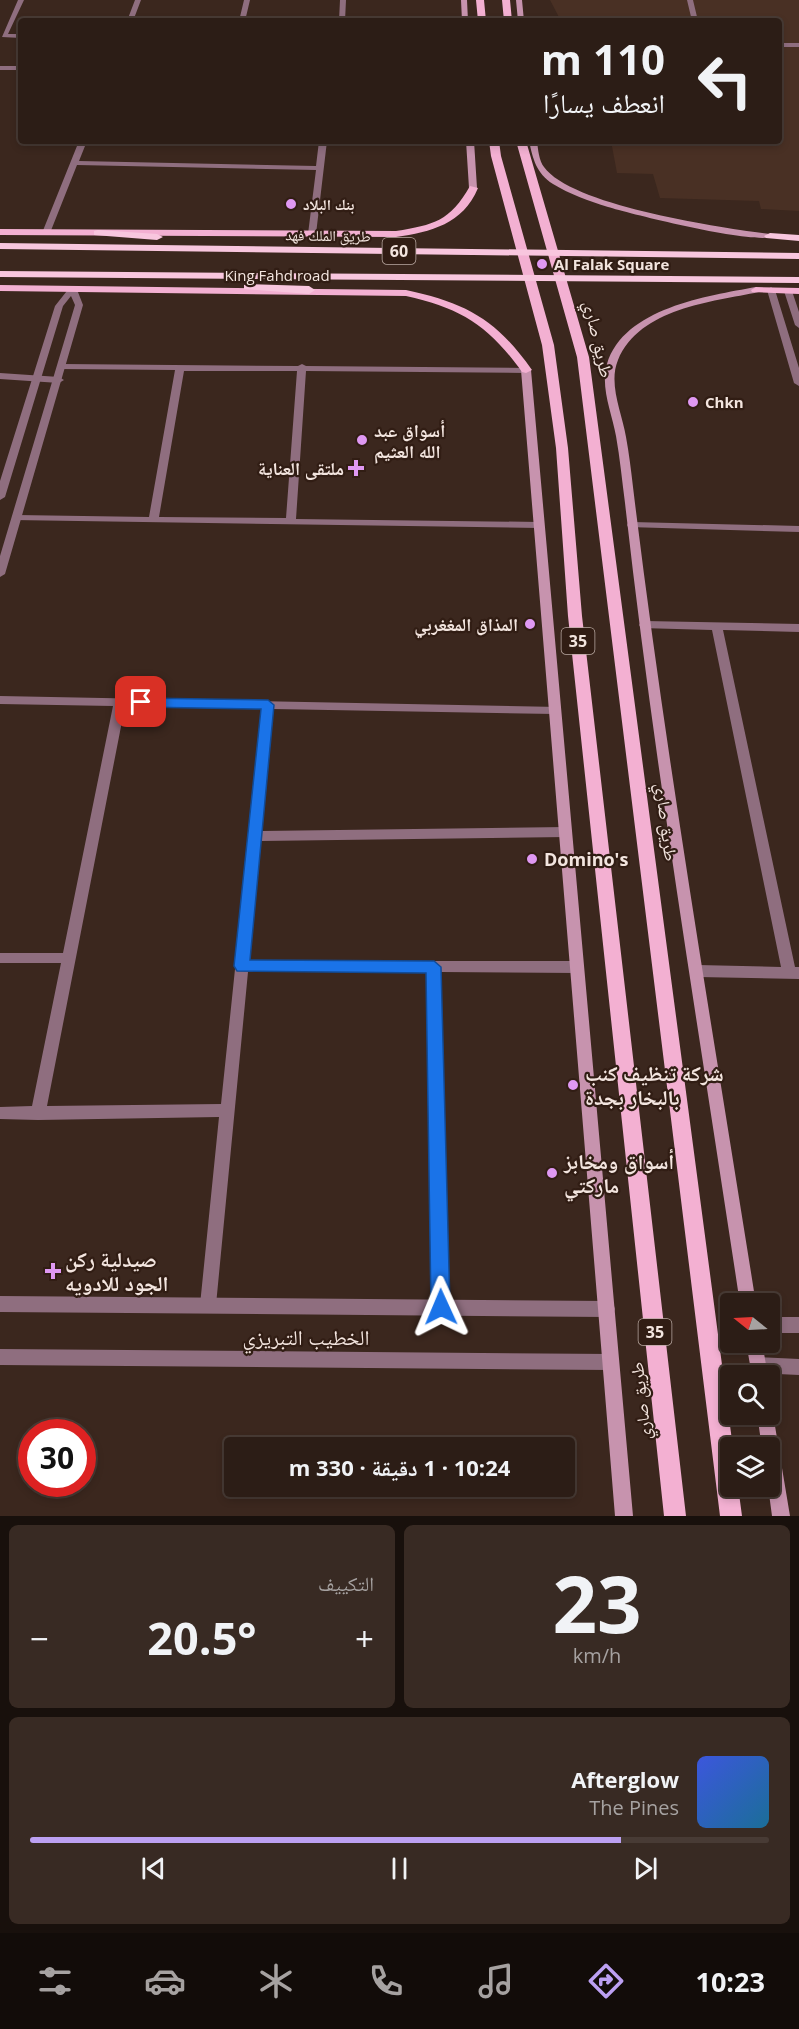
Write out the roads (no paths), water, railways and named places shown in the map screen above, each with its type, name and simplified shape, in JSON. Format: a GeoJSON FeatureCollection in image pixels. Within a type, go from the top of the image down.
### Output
{"type":"FeatureCollection","features":[{"type":"Feature","properties":{"kind":"highway"},"geometry":{"type":"LineString","coordinates":[[98,233],[334,250]]}},
{"type":"Feature","properties":{"kind":"highway"},"geometry":{"type":"LineString","coordinates":[[770,236],[799,237]]}},
{"type":"Feature","properties":{"kind":"highway","name":"طريق الملك فهد"},"geometry":{"type":"LineString","coordinates":[[0,246],[799,256]]}},
{"type":"Feature","properties":{"kind":"highway","name":"60"},"geometry":{"type":"LineString","coordinates":[[0,274],[799,280]]}},
{"type":"Feature","properties":{"kind":"highway"},"geometry":{"type":"LineString","coordinates":[[52,275],[309,290]]}},
{"type":"Feature","properties":{"kind":"main road"},"geometry":{"type":"LineString","coordinates":[[464,0],[465,18]]}},
{"type":"Feature","properties":{"kind":"main road"},"geometry":{"type":"LineString","coordinates":[[480,0],[482,18]]}},
{"type":"Feature","properties":{"kind":"main road"},"geometry":{"type":"LineString","coordinates":[[506,0],[508,18]]}},
{"type":"Feature","properties":{"kind":"main road"},"geometry":{"type":"LineString","coordinates":[[519,0],[521,18]]}},
{"type":"Feature","properties":{"kind":"main road"},"geometry":{"type":"LineString","coordinates":[[471,144],[473,188]]}},
{"type":"Feature","properties":{"kind":"main road","name":"طريق صاري"},"geometry":{"type":"LineString","coordinates":[[494,144],[548,345],[562,448],[575,616],[675,1516]]}},
{"type":"Feature","properties":{"kind":"main road","name":"طريق صاري"},"geometry":{"type":"LineString","coordinates":[[522,144],[583,357],[731,1516]]}},
{"type":"Feature","properties":{"kind":"main road"},"geometry":{"type":"LineString","coordinates":[[534,144],[540,168],[562,187],[594,199],[687,223],[737,234],[770,236]]}},
{"type":"Feature","properties":{"kind":"main road","name":"طريق الملك فهد"},"geometry":{"type":"LineString","coordinates":[[0,232],[383,235],[431,227],[452,218],[466,204],[473,188]]}},
{"type":"Feature","properties":{"kind":"main road","name":"King Fahd road"},"geometry":{"type":"LineString","coordinates":[[0,288],[309,290],[406,293],[455,306],[493,328],[507,340],[526,370]]}},
{"type":"Feature","properties":{"kind":"main road"},"geometry":{"type":"LineString","coordinates":[[746,1293],[645,624],[621,434],[612,393],[612,364],[620,347],[633,333],[659,316],[716,297],[756,290],[794,291]]}},
{"type":"Feature","properties":{"kind":"main road"},"geometry":{"type":"LineString","coordinates":[[526,370],[624,1516]]}},
{"type":"Feature","properties":{"kind":"main road"},"geometry":{"type":"LineString","coordinates":[[767,1425],[781,1516]]}},
{"type":"Feature","properties":{"kind":"street"},"geometry":{"type":"LineString","coordinates":[[18,36],[4,36],[21,0]]}},
{"type":"Feature","properties":{"kind":"street"},"geometry":{"type":"LineString","coordinates":[[131,18],[138,0]]}},
{"type":"Feature","properties":{"kind":"street"},"geometry":{"type":"LineString","coordinates":[[244,18],[247,0]]}},
{"type":"Feature","properties":{"kind":"street"},"geometry":{"type":"LineString","coordinates":[[342,18],[344,0]]}},
{"type":"Feature","properties":{"kind":"street"},"geometry":{"type":"LineString","coordinates":[[690,0],[694,18]]}},
{"type":"Feature","properties":{"kind":"street"},"geometry":{"type":"LineString","coordinates":[[782,45],[799,45]]}},
{"type":"Feature","properties":{"kind":"street"},"geometry":{"type":"LineString","coordinates":[[0,68],[18,68]]}},
{"type":"Feature","properties":{"kind":"street"},"geometry":{"type":"LineString","coordinates":[[46,233],[82,144]]}},
{"type":"Feature","properties":{"kind":"street"},"geometry":{"type":"LineString","coordinates":[[312,234],[323,144]]}},
{"type":"Feature","properties":{"kind":"street"},"geometry":{"type":"LineString","coordinates":[[74,163],[320,168]]}},
{"type":"Feature","properties":{"kind":"street"},"geometry":{"type":"LineString","coordinates":[[0,496],[59,306],[73,289],[79,305],[63,367],[0,574]]}},
{"type":"Feature","properties":{"kind":"street"},"geometry":{"type":"LineString","coordinates":[[771,290],[798,377]]}},
{"type":"Feature","properties":{"kind":"street"},"geometry":{"type":"LineString","coordinates":[[794,291],[799,325]]}},
{"type":"Feature","properties":{"kind":"street"},"geometry":{"type":"LineString","coordinates":[[63,367],[526,370]]}},
{"type":"Feature","properties":{"kind":"street"},"geometry":{"type":"LineString","coordinates":[[291,522],[302,367]]}},
{"type":"Feature","properties":{"kind":"street"},"geometry":{"type":"LineString","coordinates":[[153,520],[180,368]]}},
{"type":"Feature","properties":{"kind":"street"},"geometry":{"type":"LineString","coordinates":[[0,376],[59,380]]}},
{"type":"Feature","properties":{"kind":"street"},"geometry":{"type":"LineString","coordinates":[[16,518],[540,525]]}},
{"type":"Feature","properties":{"kind":"street"},"geometry":{"type":"LineString","coordinates":[[632,525],[799,529]]}},
{"type":"Feature","properties":{"kind":"street"},"geometry":{"type":"LineString","coordinates":[[645,624],[799,628]]}},
{"type":"Feature","properties":{"kind":"street"},"geometry":{"type":"LineString","coordinates":[[698,971],[794,973],[717,626]]}},
{"type":"Feature","properties":{"kind":"street"},"geometry":{"type":"LineString","coordinates":[[0,700],[555,710]]}},
{"type":"Feature","properties":{"kind":"street"},"geometry":{"type":"LineString","coordinates":[[38,1114],[120,702]]}},
{"type":"Feature","properties":{"kind":"street"},"geometry":{"type":"LineString","coordinates":[[208,1305],[268,705]]}},
{"type":"Feature","properties":{"kind":"street"},"geometry":{"type":"LineString","coordinates":[[255,836],[566,832]]}},
{"type":"Feature","properties":{"kind":"street"},"geometry":{"type":"LineString","coordinates":[[0,958],[69,958]]}},
{"type":"Feature","properties":{"kind":"street"},"geometry":{"type":"LineString","coordinates":[[242,966],[577,967]]}},
{"type":"Feature","properties":{"kind":"street"},"geometry":{"type":"LineString","coordinates":[[434,967],[441,1307]]}},
{"type":"Feature","properties":{"kind":"street"},"geometry":{"type":"LineString","coordinates":[[0,1113],[228,1110]]}},
{"type":"Feature","properties":{"kind":"street","name":"الخطيب التبريزي"},"geometry":{"type":"LineString","coordinates":[[0,1304],[607,1309]]}},
{"type":"Feature","properties":{"kind":"street"},"geometry":{"type":"LineString","coordinates":[[780,1324],[799,1325]]}},
{"type":"Feature","properties":{"kind":"street","name":"الخطيب التبريزي"},"geometry":{"type":"LineString","coordinates":[[0,1357],[611,1362]]}},
{"type":"Feature","properties":{"kind":"street"},"geometry":{"type":"LineString","coordinates":[[780,1368],[799,1367]]}},
{"type":"Feature","properties":{"kind":"place","name":"بنك البلاد"},"geometry":{"type":"Point","coordinates":[291,204]}},
{"type":"Feature","properties":{"kind":"place","name":"Al Falak Square"},"geometry":{"type":"Point","coordinates":[542,264]}},
{"type":"Feature","properties":{"kind":"place","name":"Chkn"},"geometry":{"type":"Point","coordinates":[693,402]}},
{"type":"Feature","properties":{"kind":"place","name":"أسواق عبد الله العثيم"},"geometry":{"type":"Point","coordinates":[362,440]}},
{"type":"Feature","properties":{"kind":"place","name":"ملتقى العناية"},"geometry":{"type":"Point","coordinates":[356,468]}},
{"type":"Feature","properties":{"kind":"place","name":"المذاق المغغربي"},"geometry":{"type":"Point","coordinates":[530,624]}},
{"type":"Feature","properties":{"kind":"place","name":"Domino's"},"geometry":{"type":"Point","coordinates":[532,859]}},
{"type":"Feature","properties":{"kind":"place","name":"شركة تنظيف كنب بالبخار بجدة"},"geometry":{"type":"Point","coordinates":[573,1085]}},
{"type":"Feature","properties":{"kind":"place","name":"أسواق ومخابز ماركتي"},"geometry":{"type":"Point","coordinates":[552,1173]}},
{"type":"Feature","properties":{"kind":"place","name":"صيدلية ركن الجود للادويه"},"geometry":{"type":"Point","coordinates":[53,1271]}}]}
